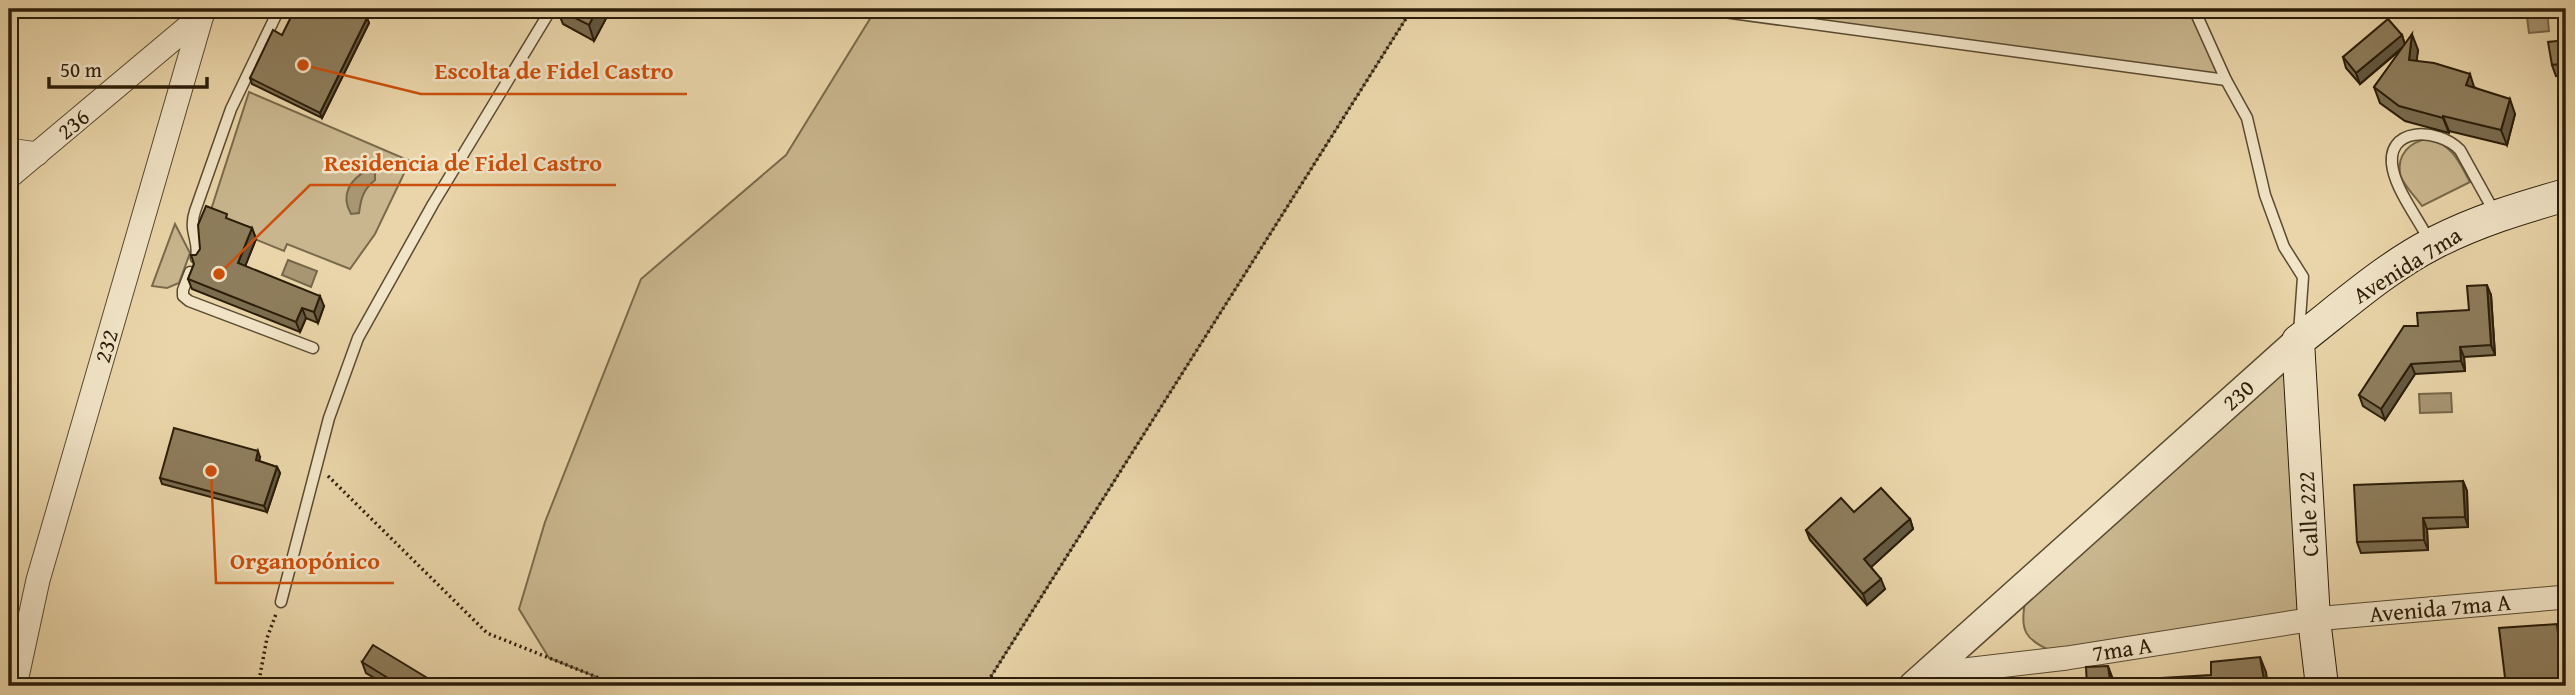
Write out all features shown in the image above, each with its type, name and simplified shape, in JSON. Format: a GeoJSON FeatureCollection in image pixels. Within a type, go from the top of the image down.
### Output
{"type":"FeatureCollection","features":[{"type":"Feature","properties":{"kind":"main road","name":"Avenida 7ma"},"geometry":{"type":"LineString","coordinates":[[2298,341],[2360,293],[2431,244],[2496,215],[2566,195]]}},
{"type":"Feature","properties":{"kind":"main road","name":"Calle 222"},"geometry":{"type":"LineString","coordinates":[[2298,341],[2314,619],[2322,686]]}},
{"type":"Feature","properties":{"kind":"street","name":"236"},"geometry":{"type":"LineString","coordinates":[[9,177],[204,12]]}},
{"type":"Feature","properties":{"kind":"street","name":"232"},"geometry":{"type":"LineString","coordinates":[[15,686],[38,580],[204,12]]}},
{"type":"Feature","properties":{"kind":"street"},"geometry":{"type":"LineString","coordinates":[[9,150],[37,155]]}},
{"type":"Feature","properties":{"kind":"street","name":"230"},"geometry":{"type":"LineString","coordinates":[[1924,682],[2298,341]]}},
{"type":"Feature","properties":{"kind":"street","name":"Avenida 7ma A"},"geometry":{"type":"LineString","coordinates":[[2314,619],[2566,597]]}},
{"type":"Feature","properties":{"kind":"street","name":"7ma A"},"geometry":{"type":"LineString","coordinates":[[1924,682],[2314,619]]}},
{"type":"Feature","properties":{"kind":"lane"},"geometry":{"type":"LineString","coordinates":[[196,258],[197,249],[191,229],[195,211],[231,109],[279,9]]}},
{"type":"Feature","properties":{"kind":"lane"},"geometry":{"type":"LineString","coordinates":[[281,603],[329,418],[358,338],[433,204],[550,11],[561,9]]}},
{"type":"Feature","properties":{"kind":"lane"},"geometry":{"type":"LineString","coordinates":[[1702,9],[2226,80]]}},
{"type":"Feature","properties":{"kind":"lane"},"geometry":{"type":"LineString","coordinates":[[2194,9],[2226,80],[2247,118],[2265,195],[2284,247],[2303,277],[2298,341]]}},
{"type":"Feature","properties":{"kind":"lane"},"geometry":{"type":"LineString","coordinates":[[2431,244],[2396,180],[2392,167],[2394,152],[2405,137],[2417,133],[2431,134],[2454,143],[2496,215]]}},
{"type":"Feature","properties":{"kind":"lane"},"geometry":{"type":"LineString","coordinates":[[190,272],[183,290],[183,296],[188,301],[313,348]]}},
{"type":"Feature","properties":{"kind":"path"},"geometry":{"type":"LineString","coordinates":[[985,686],[1412,9]]}},
{"type":"Feature","properties":{"kind":"path"},"geometry":{"type":"LineString","coordinates":[[317,465],[487,633],[619,686]]}},
{"type":"Feature","properties":{"kind":"path"},"geometry":{"type":"LineString","coordinates":[[258,686],[267,638],[281,603]]}},
{"type":"Feature","properties":{"kind":"shaded area"},"geometry":{"type":"Polygon","coordinates":[[[876,9],[1412,9],[985,686],[619,686],[549,658],[519,609],[545,522],[641,279],[786,155],[876,9]]]}},
{"type":"Feature","properties":{"kind":"shaded area"},"geometry":{"type":"Polygon","coordinates":[[[1702,9],[2194,9],[2226,80],[1702,9]]]}},
{"type":"Feature","properties":{"kind":"shaded area"},"geometry":{"type":"Polygon","coordinates":[[[2526,9],[2547,9],[2549,31],[2529,33],[2526,9]]]}},
{"type":"Feature","properties":{"kind":"shaded area"},"geometry":{"type":"Polygon","coordinates":[[[249,92],[410,161],[375,234],[350,269],[287,244],[284,251],[230,229],[209,216],[249,92]]]}},
{"type":"Feature","properties":{"kind":"shaded area"},"geometry":{"type":"Polygon","coordinates":[[[2427,139],[2436,141],[2449,150],[2470,182],[2422,206],[2403,182],[2400,167],[2406,150],[2427,139]]]}},
{"type":"Feature","properties":{"kind":"shaded area"},"geometry":{"type":"Polygon","coordinates":[[[368,170],[375,174],[375,180],[363,195],[359,213],[351,214],[346,200],[349,188],[356,178],[368,170]]]}},
{"type":"Feature","properties":{"kind":"shaded area"},"geometry":{"type":"Polygon","coordinates":[[[175,224],[190,253],[179,283],[167,288],[152,286],[175,224]]]}},
{"type":"Feature","properties":{"kind":"shaded area"},"geometry":{"type":"Polygon","coordinates":[[[288,260],[317,271],[311,287],[282,275],[288,260]]]}},
{"type":"Feature","properties":{"kind":"shaded area"},"geometry":{"type":"Polygon","coordinates":[[[2298,341],[2314,619],[2067,658],[2032,640],[2026,633],[2023,615],[2028,585],[2298,341]]]}},
{"type":"Feature","properties":{"kind":"shaded area"},"geometry":{"type":"Polygon","coordinates":[[[2451,393],[2452,412],[2420,413],[2419,394],[2451,393]]]}},
{"type":"Feature","properties":{"kind":"building"},"geometry":{"type":"Polygon","coordinates":[[[295,9],[348,9],[367,18],[320,113],[250,78],[273,30],[282,35],[295,9]]]}},
{"type":"Feature","properties":{"kind":"building"},"geometry":{"type":"Polygon","coordinates":[[[557,9],[597,9],[589,25],[557,9]]]}},
{"type":"Feature","properties":{"kind":"building"},"geometry":{"type":"Polygon","coordinates":[[[2388,19],[2402,35],[2356,73],[2343,57],[2388,19]]]}},
{"type":"Feature","properties":{"kind":"building"},"geometry":{"type":"Polygon","coordinates":[[[2412,34],[2409,60],[2434,63],[2470,74],[2466,85],[2510,99],[2501,130],[2399,106],[2374,87],[2412,34]]]}},
{"type":"Feature","properties":{"kind":"building"},"geometry":{"type":"Polygon","coordinates":[[[2566,40],[2566,63],[2552,65],[2548,42],[2566,40]]]}},
{"type":"Feature","properties":{"kind":"building"},"geometry":{"type":"Polygon","coordinates":[[[206,206],[227,214],[226,218],[252,228],[238,263],[320,296],[314,312],[302,308],[296,322],[188,279],[194,264],[191,255],[196,255],[200,249],[198,225],[206,206]]]}},
{"type":"Feature","properties":{"kind":"building"},"geometry":{"type":"Polygon","coordinates":[[[2487,285],[2491,345],[2460,347],[2461,361],[2411,364],[2381,409],[2359,395],[2404,326],[2418,326],[2417,313],[2469,310],[2467,286],[2487,285]]]}},
{"type":"Feature","properties":{"kind":"building"},"geometry":{"type":"Polygon","coordinates":[[[174,428],[258,451],[256,460],[277,467],[264,506],[160,478],[174,428]]]}},
{"type":"Feature","properties":{"kind":"building"},"geometry":{"type":"Polygon","coordinates":[[[2463,481],[2465,517],[2423,518],[2424,540],[2357,542],[2354,485],[2463,481]]]}},
{"type":"Feature","properties":{"kind":"building"},"geometry":{"type":"Polygon","coordinates":[[[1881,488],[1910,519],[1864,559],[1881,579],[1863,594],[1806,530],[1841,498],[1854,512],[1881,488]]]}},
{"type":"Feature","properties":{"kind":"building"},"geometry":{"type":"Polygon","coordinates":[[[2557,624],[2558,633],[2566,633],[2566,686],[2506,686],[2499,628],[2557,624]]]}},
{"type":"Feature","properties":{"kind":"building"},"geometry":{"type":"Polygon","coordinates":[[[373,645],[429,679],[424,686],[401,686],[362,662],[373,645]]]}},
{"type":"Feature","properties":{"kind":"building"},"geometry":{"type":"Polygon","coordinates":[[[2260,657],[2265,686],[2146,686],[2145,679],[2211,675],[2211,662],[2260,657]]]}},
{"type":"Feature","properties":{"kind":"building"},"geometry":{"type":"Polygon","coordinates":[[[2108,666],[2111,686],[2087,686],[2086,667],[2108,666]]]}},
{"type":"Feature","properties":{"kind":"place","name":"Escolta de Fidel Castro"},"geometry":{"type":"Point","coordinates":[303,65]}},
{"type":"Feature","properties":{"kind":"place","name":"Residencia de Fidel Castro"},"geometry":{"type":"Point","coordinates":[219,274]}},
{"type":"Feature","properties":{"kind":"place","name":"Organopónico"},"geometry":{"type":"Point","coordinates":[211,471]}}]}
